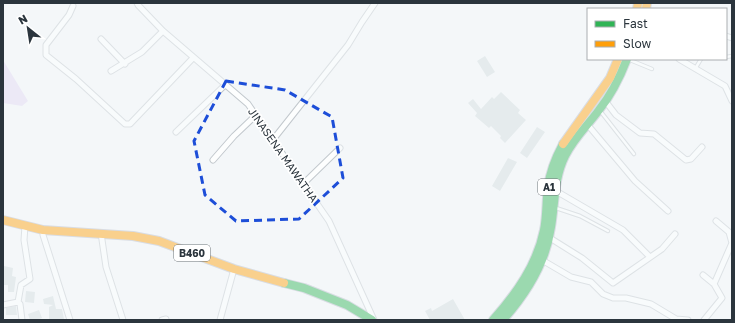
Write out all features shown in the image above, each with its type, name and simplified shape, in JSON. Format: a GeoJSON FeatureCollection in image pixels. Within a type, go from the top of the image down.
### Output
{"type":"FeatureCollection","features":[{"type":"Feature","properties":{"kind":"main road","name":"A1"},"geometry":{"type":"LineString","coordinates":[[493,320],[517,292],[539,259],[550,176],[558,153],[610,78],[618,60]]}},
{"type":"Feature","properties":{"kind":"main road","name":"A1"},"geometry":{"type":"LineString","coordinates":[[503,320],[522,297],[550,238],[556,191],[560,170],[565,157],[574,140],[606,102],[618,81],[627,60]]}},
{"type":"Feature","properties":{"kind":"main road","name":"B460"},"geometry":{"type":"LineString","coordinates":[[3,220],[43,230],[101,233],[160,241],[234,269],[304,288],[347,305],[373,320]]}},
{"type":"Feature","properties":{"kind":"street","name":"JINASENA MAWATHA"},"geometry":{"type":"LineString","coordinates":[[138,3],[138,5],[163,31],[248,104],[272,141],[329,221],[373,320]]}},
{"type":"Feature","properties":{"kind":"street"},"geometry":{"type":"LineString","coordinates":[[272,141],[348,45],[375,3]]}},
{"type":"Feature","properties":{"kind":"street"},"geometry":{"type":"LineString","coordinates":[[73,6],[69,15],[46,45],[46,55],[76,79],[125,124],[130,124],[194,58]]}},
{"type":"Feature","properties":{"kind":"street"},"geometry":{"type":"LineString","coordinates":[[111,71],[125,64],[142,52],[163,31]]}},
{"type":"Feature","properties":{"kind":"street"},"geometry":{"type":"LineString","coordinates":[[101,39],[125,64]]}},
{"type":"Feature","properties":{"kind":"street"},"geometry":{"type":"LineString","coordinates":[[681,60],[725,86],[732,101]]}},
{"type":"Feature","properties":{"kind":"street"},"geometry":{"type":"LineString","coordinates":[[725,86],[732,83]]}},
{"type":"Feature","properties":{"kind":"street"},"geometry":{"type":"LineString","coordinates":[[176,132],[225,85]]}},
{"type":"Feature","properties":{"kind":"street"},"geometry":{"type":"LineString","coordinates":[[606,102],[616,115],[640,133],[654,134],[686,160],[691,159],[702,147]]}},
{"type":"Feature","properties":{"kind":"street"},"geometry":{"type":"LineString","coordinates":[[214,160],[234,136],[255,116]]}},
{"type":"Feature","properties":{"kind":"street"},"geometry":{"type":"LineString","coordinates":[[587,124],[635,181],[668,211]]}},
{"type":"Feature","properties":{"kind":"street"},"geometry":{"type":"LineString","coordinates":[[303,184],[340,148]]}},
{"type":"Feature","properties":{"kind":"street"},"geometry":{"type":"LineString","coordinates":[[556,191],[623,230],[650,257]]}},
{"type":"Feature","properties":{"kind":"street"},"geometry":{"type":"LineString","coordinates":[[714,284],[732,243],[729,232],[716,221]]}},
{"type":"Feature","properties":{"kind":"street"},"geometry":{"type":"LineString","coordinates":[[22,320],[20,304],[18,302],[22,285],[30,279],[24,240],[25,226]]}},
{"type":"Feature","properties":{"kind":"street"},"geometry":{"type":"LineString","coordinates":[[43,230],[42,235],[70,320]]}},
{"type":"Feature","properties":{"kind":"street"},"geometry":{"type":"LineString","coordinates":[[101,233],[106,267],[123,320]]}},
{"type":"Feature","properties":{"kind":"street"},"geometry":{"type":"LineString","coordinates":[[550,238],[582,258],[613,283],[662,248],[676,234]]}},
{"type":"Feature","properties":{"kind":"street"},"geometry":{"type":"LineString","coordinates":[[539,259],[571,277],[590,282],[603,294],[613,298],[626,298],[651,304],[676,319],[688,320]]}},
{"type":"Feature","properties":{"kind":"street"},"geometry":{"type":"LineString","coordinates":[[220,320],[234,269]]}},
{"type":"Feature","properties":{"kind":"street"},"geometry":{"type":"LineString","coordinates":[[703,275],[714,284],[722,298],[704,320]]}},
{"type":"Feature","properties":{"kind":"street"},"geometry":{"type":"LineString","coordinates":[[3,305],[18,302]]}},
{"type":"Feature","properties":{"kind":"lane"},"geometry":{"type":"LineString","coordinates":[[630,60],[652,69]]}},
{"type":"Feature","properties":{"kind":"lane"},"geometry":{"type":"LineString","coordinates":[[695,68],[700,60]]}},
{"type":"Feature","properties":{"kind":"lane"},"geometry":{"type":"LineString","coordinates":[[599,110],[634,154]]}},
{"type":"Feature","properties":{"kind":"lane"},"geometry":{"type":"LineString","coordinates":[[554,207],[580,216],[608,231]]}},
{"type":"Feature","properties":{"kind":"highlighted area"},"geometry":{"type":"Polygon","coordinates":[[[226,81],[285,90],[332,117],[343,178],[299,219],[236,221],[205,195],[194,141],[226,81]]]}},
{"type":"Feature","properties":{"kind":"shaded area"},"geometry":{"type":"Polygon","coordinates":[[[3,60],[28,101],[22,106],[3,103],[3,60]]]}},
{"type":"Feature","properties":{"kind":"building"},"geometry":{"type":"Polygon","coordinates":[[[485,56],[495,72],[487,77],[477,61],[485,56]]]}},
{"type":"Feature","properties":{"kind":"building"},"geometry":{"type":"Polygon","coordinates":[[[501,92],[520,110],[518,113],[526,120],[505,143],[500,138],[501,136],[491,126],[489,128],[475,116],[477,113],[468,103],[473,99],[481,109],[492,97],[494,99],[501,92]]]}},
{"type":"Feature","properties":{"kind":"building"},"geometry":{"type":"Polygon","coordinates":[[[537,127],[545,132],[527,158],[520,153],[537,127]]]}},
{"type":"Feature","properties":{"kind":"building"},"geometry":{"type":"Polygon","coordinates":[[[508,158],[517,162],[500,191],[492,186],[508,158]]]}},
{"type":"Feature","properties":{"kind":"building"},"geometry":{"type":"Polygon","coordinates":[[[4,266],[13,268],[12,276],[16,277],[14,292],[8,292],[8,285],[3,285],[4,266]]]}},
{"type":"Feature","properties":{"kind":"building"},"geometry":{"type":"Polygon","coordinates":[[[26,291],[35,292],[34,303],[25,302],[26,291]]]}},
{"type":"Feature","properties":{"kind":"building"},"geometry":{"type":"Polygon","coordinates":[[[53,296],[56,309],[62,309],[64,319],[49,320],[49,307],[53,305],[44,304],[43,299],[53,296]]]}},
{"type":"Feature","properties":{"kind":"building"},"geometry":{"type":"Polygon","coordinates":[[[453,299],[465,320],[430,320],[425,311],[431,308],[432,311],[453,299]]]}},
{"type":"Feature","properties":{"kind":"building"},"geometry":{"type":"Polygon","coordinates":[[[16,306],[17,315],[6,315],[6,308],[16,306]]]}},
{"type":"Feature","properties":{"kind":"building"},"geometry":{"type":"Polygon","coordinates":[[[39,310],[42,318],[30,320],[28,314],[39,310]]]}},
{"type":"Feature","properties":{"kind":"traffic: fast"},"geometry":{"type":"LineString","coordinates":[[503,320],[520,299],[534,277],[545,253],[551,227],[561,164],[577,137],[595,116],[612,92],[627,60]]}},
{"type":"Feature","properties":{"kind":"traffic: fast"},"geometry":{"type":"LineString","coordinates":[[493,320],[510,300],[531,267],[541,243],[545,225],[547,192],[550,175],[563,144]]}},
{"type":"Feature","properties":{"kind":"traffic: fast"},"geometry":{"type":"LineString","coordinates":[[284,283],[304,288],[347,305],[372,320]]}},
{"type":"Feature","properties":{"kind":"traffic: slow"},"geometry":{"type":"LineString","coordinates":[[637,8],[638,3]]}},
{"type":"Feature","properties":{"kind":"traffic: slow"},"geometry":{"type":"LineString","coordinates":[[646,8],[647,3]]}},
{"type":"Feature","properties":{"kind":"traffic: slow"},"geometry":{"type":"LineString","coordinates":[[563,144],[610,78],[618,60]]}},
{"type":"Feature","properties":{"kind":"traffic: slow"},"geometry":{"type":"LineString","coordinates":[[3,220],[43,230],[133,236],[159,241],[234,269],[284,283]]}}]}
